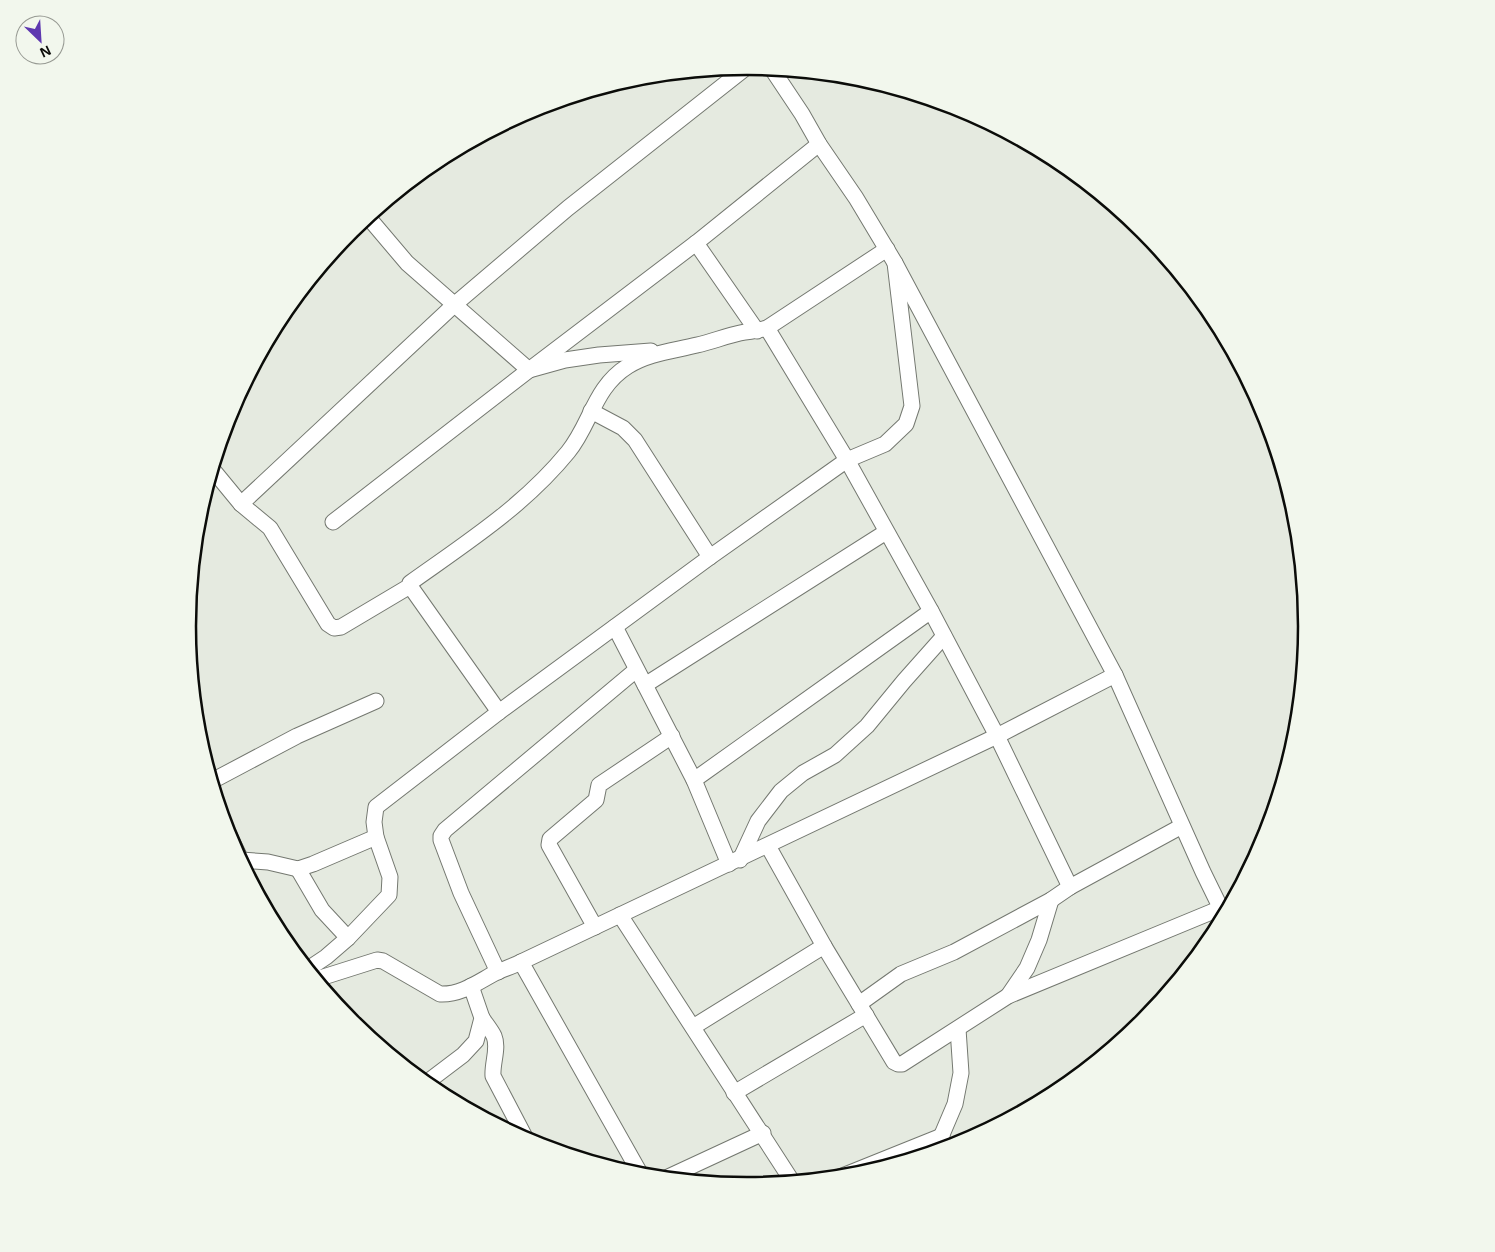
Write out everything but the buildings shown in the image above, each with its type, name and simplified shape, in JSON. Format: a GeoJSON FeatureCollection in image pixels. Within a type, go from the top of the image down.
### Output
{"type":"FeatureCollection","features":[{"type":"Feature","properties":{"kind":"street"},"geometry":{"type":"LineString","coordinates":[[241,504],[454,306],[568,208],[736,75]]}},
{"type":"Feature","properties":{"kind":"street"},"geometry":{"type":"LineString","coordinates":[[777,76],[819,144],[856,198],[895,263],[1115,675],[1182,826],[1221,908]]}},
{"type":"Feature","properties":{"kind":"street"},"geometry":{"type":"LineString","coordinates":[[334,522],[696,243],[819,144]]}},
{"type":"Feature","properties":{"kind":"street"},"geometry":{"type":"LineString","coordinates":[[373,222],[407,263],[529,370]]}},
{"type":"Feature","properties":{"kind":"street"},"geometry":{"type":"LineString","coordinates":[[696,243],[762,330],[847,460],[931,611],[997,736],[1070,887]]}},
{"type":"Feature","properties":{"kind":"street"},"geometry":{"type":"LineString","coordinates":[[529,370],[565,360],[599,354],[668,350],[697,345],[742,332],[762,330],[887,249]]}},
{"type":"Feature","properties":{"kind":"street"},"geometry":{"type":"LineString","coordinates":[[314,965],[348,938],[388,895],[390,877],[376,837],[374,822],[376,807],[499,712],[710,557],[847,460],[885,444],[906,424],[912,406],[895,263]]}},
{"type":"Feature","properties":{"kind":"street"},"geometry":{"type":"LineString","coordinates":[[217,475],[241,504],[270,528],[328,624],[334,628],[341,628],[410,586],[410,583],[507,513],[531,493],[569,451],[585,426],[600,393],[617,373],[642,359],[668,350]]}},
{"type":"Feature","properties":{"kind":"street"},"geometry":{"type":"LineString","coordinates":[[591,411],[623,428],[635,440],[710,557]]}},
{"type":"Feature","properties":{"kind":"street"},"geometry":{"type":"LineString","coordinates":[[645,685],[886,532]]}},
{"type":"Feature","properties":{"kind":"street"},"geometry":{"type":"LineString","coordinates":[[410,586],[499,712]]}},
{"type":"Feature","properties":{"kind":"street"},"geometry":{"type":"LineString","coordinates":[[694,780],[931,611]]}},
{"type":"Feature","properties":{"kind":"street"},"geometry":{"type":"LineString","coordinates":[[615,627],[672,736],[734,862]]}},
{"type":"Feature","properties":{"kind":"street"},"geometry":{"type":"LineString","coordinates":[[734,862],[758,821],[781,791],[803,774],[835,755],[867,726],[944,636]]}},
{"type":"Feature","properties":{"kind":"street"},"geometry":{"type":"LineString","coordinates":[[498,972],[461,893],[441,836],[445,830],[636,670]]}},
{"type":"Feature","properties":{"kind":"street"},"geometry":{"type":"LineString","coordinates":[[323,977],[377,960],[383,961],[440,994],[450,994],[471,986],[997,736],[1115,675]]}},
{"type":"Feature","properties":{"kind":"street"},"geometry":{"type":"LineString","coordinates":[[218,778],[297,736],[376,701]]}},
{"type":"Feature","properties":{"kind":"street"},"geometry":{"type":"LineString","coordinates":[[595,927],[550,845],[550,839],[596,800],[599,786],[672,736]]}},
{"type":"Feature","properties":{"kind":"street"},"geometry":{"type":"LineString","coordinates":[[734,1093],[862,1010],[901,974],[954,952],[1182,826]]}},
{"type":"Feature","properties":{"kind":"street"},"geometry":{"type":"LineString","coordinates":[[249,861],[268,862],[298,869],[376,837]]}},
{"type":"Feature","properties":{"kind":"street"},"geometry":{"type":"LineString","coordinates":[[768,846],[862,1010],[894,1062],[898,1064],[902,1064],[1008,996],[1217,914]]}},
{"type":"Feature","properties":{"kind":"street"},"geometry":{"type":"LineString","coordinates":[[298,869],[322,910],[348,938]]}},
{"type":"Feature","properties":{"kind":"street"},"geometry":{"type":"LineString","coordinates":[[1008,996],[1027,968],[1039,940],[1051,900]]}},
{"type":"Feature","properties":{"kind":"street"},"geometry":{"type":"LineString","coordinates":[[620,915],[789,1175]]}},
{"type":"Feature","properties":{"kind":"street"},"geometry":{"type":"LineString","coordinates":[[693,1027],[824,946]]}},
{"type":"Feature","properties":{"kind":"street"},"geometry":{"type":"LineString","coordinates":[[521,962],[635,1165]]}},
{"type":"Feature","properties":{"kind":"street"},"geometry":{"type":"LineString","coordinates":[[471,986],[482,1018],[494,1036],[496,1046],[492,1066],[493,1076],[512,1123]]}},
{"type":"Feature","properties":{"kind":"street"},"geometry":{"type":"LineString","coordinates":[[433,1078],[463,1055],[476,1041],[482,1018]]}},
{"type":"Feature","properties":{"kind":"street"},"geometry":{"type":"LineString","coordinates":[[939,1142],[955,1104],[960,1073],[958,1029]]}},
{"type":"Feature","properties":{"kind":"street"},"geometry":{"type":"LineString","coordinates":[[678,1172],[762,1133]]}},
{"type":"Feature","properties":{"kind":"street"},"geometry":{"type":"LineString","coordinates":[[884,1159],[942,1136]]}}]}
